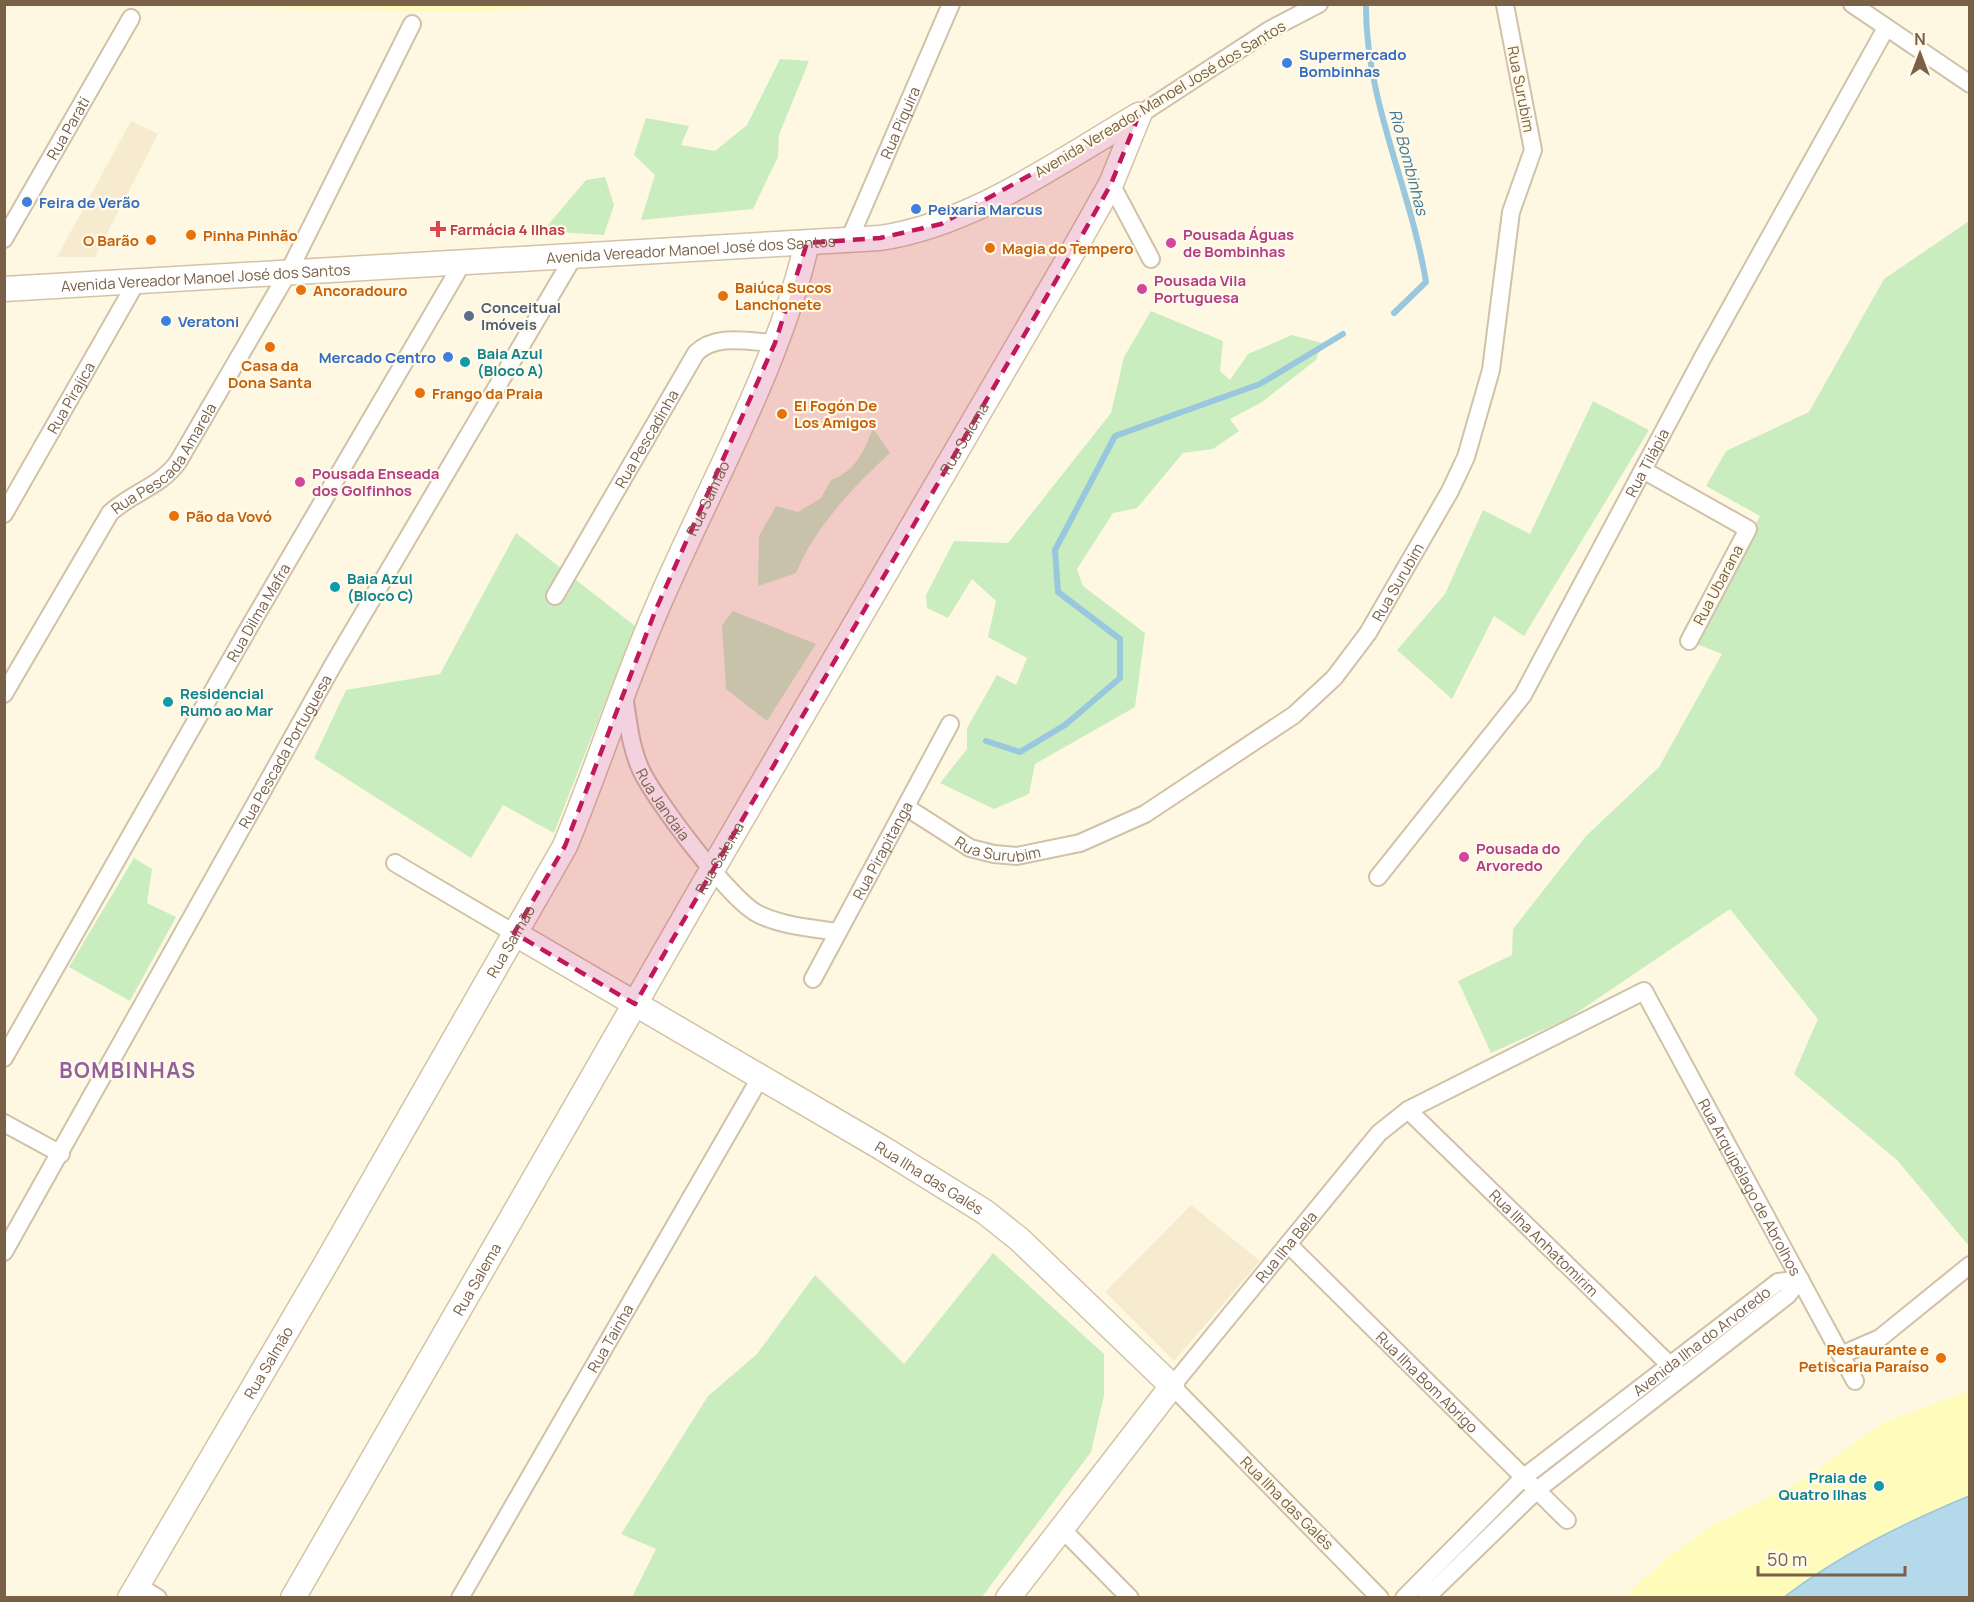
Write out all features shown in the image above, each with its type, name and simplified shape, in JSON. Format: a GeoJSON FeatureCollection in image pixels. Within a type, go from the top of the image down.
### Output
{"type":"FeatureCollection","features":[{"type":"Feature","properties":{"kind":"main road","name":"Avenida Vereador Manoel José dos Santos"},"geometry":{"type":"LineString","coordinates":[[4,289],[807,243],[912,233],[941,225],[978,208],[1139,115]]}},
{"type":"Feature","properties":{"kind":"main road","name":"Rua Salema"},"geometry":{"type":"LineString","coordinates":[[293,1598],[712,870],[1111,184],[1139,115]]}},
{"type":"Feature","properties":{"kind":"main road","name":"Rua Salmão"},"geometry":{"type":"LineString","coordinates":[[134,1591],[324,1267],[565,846],[596,773],[656,609],[775,343],[797,282],[807,243]]}},
{"type":"Feature","properties":{"kind":"main road","name":"Rua Ilha das Galés"},"geometry":{"type":"LineString","coordinates":[[514,933],[882,1148],[985,1212],[1019,1239],[1172,1386]]}},
{"type":"Feature","properties":{"kind":"main road","name":"Rua Ilha Bela"},"geometry":{"type":"LineString","coordinates":[[1008,1598],[1172,1386]]}},
{"type":"Feature","properties":{"kind":"street","name":"Rua Piquira"},"geometry":{"type":"LineString","coordinates":[[849,240],[951,4]]}},
{"type":"Feature","properties":{"kind":"street","name":"Avenida Vereador Manoel José dos Santos"},"geometry":{"type":"LineString","coordinates":[[1139,115],[1271,29],[1319,4]]}},
{"type":"Feature","properties":{"kind":"street"},"geometry":{"type":"LineString","coordinates":[[1504,5],[1512,4]]}},
{"type":"Feature","properties":{"kind":"street"},"geometry":{"type":"LineString","coordinates":[[1852,4],[1970,84]]}},
{"type":"Feature","properties":{"kind":"street","name":"Rua Surubim"},"geometry":{"type":"LineString","coordinates":[[906,807],[970,848],[994,854],[1017,856],[1080,843],[1145,814],[1294,715],[1334,678],[1368,633],[1450,491],[1466,457],[1491,370],[1511,212],[1533,150],[1504,5]]}},
{"type":"Feature","properties":{"kind":"street","name":"Rua Parati"},"geometry":{"type":"LineString","coordinates":[[4,239],[131,18]]}},
{"type":"Feature","properties":{"kind":"street","name":"Rua Pescada Amarela"},"geometry":{"type":"LineString","coordinates":[[4,694],[110,513],[124,500],[169,475],[178,462],[289,272],[412,24]]}},
{"type":"Feature","properties":{"kind":"street","name":"Rua Tilápia"},"geometry":{"type":"LineString","coordinates":[[1378,877],[1523,695],[1643,470],[1886,28]]}},
{"type":"Feature","properties":{"kind":"street"},"geometry":{"type":"LineString","coordinates":[[1111,184],[1151,259]]}},
{"type":"Feature","properties":{"kind":"street","name":"Rua Pescada Portuguesa"},"geometry":{"type":"LineString","coordinates":[[4,1252],[61,1154],[333,665],[574,256]]}},
{"type":"Feature","properties":{"kind":"street","name":"Rua Dilma Mafra"},"geometry":{"type":"LineString","coordinates":[[4,1058],[251,624],[463,262]]}},
{"type":"Feature","properties":{"kind":"street","name":"Rua Pirajica"},"geometry":{"type":"LineString","coordinates":[[4,514],[137,281]]}},
{"type":"Feature","properties":{"kind":"street","name":"Rua Pescadinha"},"geometry":{"type":"LineString","coordinates":[[555,596],[696,353],[705,345],[719,341],[775,343]]}},
{"type":"Feature","properties":{"kind":"street","name":"Rua Ubarana"},"geometry":{"type":"LineString","coordinates":[[1643,470],[1748,529],[1689,641]]}},
{"type":"Feature","properties":{"kind":"street","name":"Rua Jandaia"},"geometry":{"type":"LineString","coordinates":[[624,695],[632,747],[641,770],[654,794],[712,870],[756,914],[780,922],[838,932]]}},
{"type":"Feature","properties":{"kind":"street","name":"Rua Pirapitanga"},"geometry":{"type":"LineString","coordinates":[[813,979],[950,724]]}},
{"type":"Feature","properties":{"kind":"street","name":"Rua Ilha das Galés"},"geometry":{"type":"LineString","coordinates":[[395,863],[514,933]]}},
{"type":"Feature","properties":{"kind":"street","name":"Rua Ilha Bela"},"geometry":{"type":"LineString","coordinates":[[1172,1386],[1378,1134],[1408,1110],[1644,991]]}},
{"type":"Feature","properties":{"kind":"street","name":"Rua Arquipélago de Abrolhos"},"geometry":{"type":"LineString","coordinates":[[1644,991],[1855,1381]]}},
{"type":"Feature","properties":{"kind":"street","name":"Rua Tainha"},"geometry":{"type":"LineString","coordinates":[[460,1598],[760,1078]]}},
{"type":"Feature","properties":{"kind":"street","name":"Rua Ilha Anhatomirim"},"geometry":{"type":"LineString","coordinates":[[1408,1110],[1682,1377]]}},
{"type":"Feature","properties":{"kind":"street"},"geometry":{"type":"LineString","coordinates":[[4,1123],[61,1154]]}},
{"type":"Feature","properties":{"kind":"street","name":"Rua Ilha Bom Abrigo"},"geometry":{"type":"LineString","coordinates":[[1288,1244],[1567,1520]]}},
{"type":"Feature","properties":{"kind":"street"},"geometry":{"type":"LineString","coordinates":[[1841,1355],[1889,1332],[1970,1265]]}},
{"type":"Feature","properties":{"kind":"street","name":"Avenida Ilha do Arvoredo"},"geometry":{"type":"LineString","coordinates":[[1404,1598],[1524,1477],[1778,1282],[1800,1279]]}},
{"type":"Feature","properties":{"kind":"street","name":"Avenida Ilha do Arvoredo"},"geometry":{"type":"LineString","coordinates":[[1426,1598],[1537,1490],[1788,1295],[1800,1279]]}},
{"type":"Feature","properties":{"kind":"street","name":"Rua Ilha das Galés"},"geometry":{"type":"LineString","coordinates":[[1172,1386],[1380,1598]]}},
{"type":"Feature","properties":{"kind":"street"},"geometry":{"type":"LineString","coordinates":[[1062,1529],[1130,1598]]}},
{"type":"Feature","properties":{"kind":"street"},"geometry":{"type":"LineString","coordinates":[[134,1591],[158,1598]]}},
{"type":"Feature","properties":{"kind":"highlighted area"},"geometry":{"type":"Polygon","coordinates":[[[1139,115],[1111,184],[1076,246],[635,1004],[514,933],[565,846],[656,609],[775,343],[807,243],[880,238],[941,224],[1139,115]]]}},
{"type":"Feature","properties":{"kind":"shaded area"},"geometry":{"type":"Polygon","coordinates":[[[131,121],[158,134],[95,257],[57,257],[131,121]]]}},
{"type":"Feature","properties":{"kind":"shaded area"},"geometry":{"type":"Polygon","coordinates":[[[1191,1205],[1260,1261],[1174,1361],[1105,1292],[1191,1205]]]}},
{"type":"Feature","properties":{"kind":"green space"},"geometry":{"type":"Polygon","coordinates":[[[780,59],[809,61],[779,135],[778,157],[753,209],[641,220],[655,175],[634,155],[646,118],[689,126],[681,145],[715,151],[747,125],[780,59]]]}},
{"type":"Feature","properties":{"kind":"green space"},"geometry":{"type":"Polygon","coordinates":[[[605,177],[614,205],[604,235],[543,231],[586,180],[605,177]]]}},
{"type":"Feature","properties":{"kind":"green space"},"geometry":{"type":"Polygon","coordinates":[[[1969,221],[1969,1246],[1897,1160],[1794,1074],[1818,1019],[1730,909],[1569,1018],[1491,1053],[1458,981],[1512,955],[1513,929],[1586,836],[1659,767],[1722,654],[1694,643],[1760,516],[1706,486],[1726,451],[1809,412],[1884,279],[1969,221]]]}},
{"type":"Feature","properties":{"kind":"green space"},"geometry":{"type":"Polygon","coordinates":[[[1151,311],[1223,341],[1220,371],[1230,380],[1248,354],[1292,335],[1322,343],[1316,360],[1262,402],[1230,419],[1239,431],[1213,449],[1183,453],[1137,508],[1113,513],[1077,569],[1083,586],[1145,633],[1135,707],[1035,764],[1029,794],[994,809],[940,783],[967,749],[967,728],[997,675],[1016,685],[1027,658],[988,637],[996,601],[972,579],[948,618],[927,608],[926,595],[954,541],[1008,543],[1111,413],[1124,357],[1151,311]]]}},
{"type":"Feature","properties":{"kind":"green space"},"geometry":{"type":"Polygon","coordinates":[[[1593,401],[1649,430],[1524,636],[1494,616],[1452,699],[1397,650],[1445,594],[1483,510],[1530,534],[1593,401]]]}},
{"type":"Feature","properties":{"kind":"green space"},"geometry":{"type":"Polygon","coordinates":[[[873,428],[890,453],[837,508],[814,539],[796,573],[758,586],[759,536],[776,506],[798,512],[821,498],[831,480],[853,466],[873,428]]]}},
{"type":"Feature","properties":{"kind":"green space"},"geometry":{"type":"Polygon","coordinates":[[[516,533],[635,626],[554,833],[503,805],[471,858],[314,758],[346,690],[440,674],[516,533]]]}},
{"type":"Feature","properties":{"kind":"green space"},"geometry":{"type":"Polygon","coordinates":[[[733,611],[816,644],[767,721],[726,689],[722,625],[733,611]]]}},
{"type":"Feature","properties":{"kind":"green space"},"geometry":{"type":"Polygon","coordinates":[[[134,858],[152,869],[147,903],[176,917],[130,1001],[69,967],[134,858]]]}},
{"type":"Feature","properties":{"kind":"green space"},"geometry":{"type":"Polygon","coordinates":[[[993,1253],[1104,1354],[1104,1396],[1091,1452],[982,1597],[632,1597],[656,1549],[621,1534],[708,1396],[757,1354],[815,1275],[904,1364],[993,1253]]]}},
{"type":"Feature","properties":{"kind":"sand"},"geometry":{"type":"Polygon","coordinates":[[[105,5],[563,5],[473,12],[105,5]]]}},
{"type":"Feature","properties":{"kind":"sand","name":"Praia de Quatro Ilhas"},"geometry":{"type":"Polygon","coordinates":[[[1969,1391],[1969,1496],[1905,1523],[1817,1573],[1784,1597],[1623,1598],[1670,1555],[1713,1525],[1806,1478],[1882,1423],[1969,1391]]]}},
{"type":"Feature","properties":{"kind":"water"},"geometry":{"type":"Polygon","coordinates":[[[1969,1496],[1969,1597],[1784,1597],[1873,1540],[1969,1496]]]}},
{"type":"Feature","properties":{"kind":"waterway","name":"Rio Bombinhas"},"geometry":{"type":"LineString","coordinates":[[1366,4],[1373,75],[1419,247],[1426,282],[1394,313]]}},
{"type":"Feature","properties":{"kind":"waterway"},"geometry":{"type":"LineString","coordinates":[[986,741],[1020,752],[1065,725],[1120,678],[1120,639],[1058,592],[1055,550],[1115,436],[1260,384],[1343,334]]}},
{"type":"Feature","properties":{"kind":"place","name":"Supermercado Bombinhas"},"geometry":{"type":"Point","coordinates":[1287,63]}},
{"type":"Feature","properties":{"kind":"place","name":"Feira de Verão"},"geometry":{"type":"Point","coordinates":[27,202]}},
{"type":"Feature","properties":{"kind":"place","name":"Peixaria Marcus"},"geometry":{"type":"Point","coordinates":[916,209]}},
{"type":"Feature","properties":{"kind":"place","name":"Farmácia 4 Ilhas"},"geometry":{"type":"Point","coordinates":[438,229]}},
{"type":"Feature","properties":{"kind":"place","name":"Pinha Pinhão"},"geometry":{"type":"Point","coordinates":[191,235]}},
{"type":"Feature","properties":{"kind":"place","name":"O Barão"},"geometry":{"type":"Point","coordinates":[151,240]}},
{"type":"Feature","properties":{"kind":"place","name":"Pousada Águas de Bombinhas"},"geometry":{"type":"Point","coordinates":[1171,243]}},
{"type":"Feature","properties":{"kind":"place","name":"Magia do Tempero"},"geometry":{"type":"Point","coordinates":[990,248]}},
{"type":"Feature","properties":{"kind":"place","name":"Pousada Vila Portuguesa"},"geometry":{"type":"Point","coordinates":[1142,289]}},
{"type":"Feature","properties":{"kind":"place","name":"Ancoradouro"},"geometry":{"type":"Point","coordinates":[301,290]}},
{"type":"Feature","properties":{"kind":"place","name":"Baiúca Sucos Lanchonete"},"geometry":{"type":"Point","coordinates":[723,296]}},
{"type":"Feature","properties":{"kind":"place","name":"Conceitual Imóveis"},"geometry":{"type":"Point","coordinates":[469,316]}},
{"type":"Feature","properties":{"kind":"place","name":"Veratoni"},"geometry":{"type":"Point","coordinates":[166,321]}},
{"type":"Feature","properties":{"kind":"place","name":"Casa da Dona Santa"},"geometry":{"type":"Point","coordinates":[270,347]}},
{"type":"Feature","properties":{"kind":"place","name":"Mercado Centro"},"geometry":{"type":"Point","coordinates":[448,357]}},
{"type":"Feature","properties":{"kind":"place","name":"Baia Azul (Bloco A)"},"geometry":{"type":"Point","coordinates":[465,362]}},
{"type":"Feature","properties":{"kind":"place","name":"Frango da Praia"},"geometry":{"type":"Point","coordinates":[420,393]}},
{"type":"Feature","properties":{"kind":"place","name":"El Fogón De Los Amigos"},"geometry":{"type":"Point","coordinates":[782,414]}},
{"type":"Feature","properties":{"kind":"place","name":"Pousada Enseada dos Golfinhos"},"geometry":{"type":"Point","coordinates":[300,482]}},
{"type":"Feature","properties":{"kind":"place","name":"Pão da Vovó"},"geometry":{"type":"Point","coordinates":[174,516]}},
{"type":"Feature","properties":{"kind":"place","name":"Baia Azul (Bloco C)"},"geometry":{"type":"Point","coordinates":[335,587]}},
{"type":"Feature","properties":{"kind":"place","name":"Residencial Rumo ao Mar"},"geometry":{"type":"Point","coordinates":[168,702]}},
{"type":"Feature","properties":{"kind":"place","name":"Pousada do Arvoredo"},"geometry":{"type":"Point","coordinates":[1464,857]}},
{"type":"Feature","properties":{"kind":"place","name":"Restaurante e Petiscaria Paraíso"},"geometry":{"type":"Point","coordinates":[1941,1358]}},
{"type":"Feature","properties":{"kind":"place","name":"Praia de Quatro Ilhas"},"geometry":{"type":"Point","coordinates":[1879,1486]}},
{"type":"Feature","properties":{"kind":"district","name":"BOMBINHAS"},"geometry":{"type":"Point","coordinates":[128,1070]}}]}
